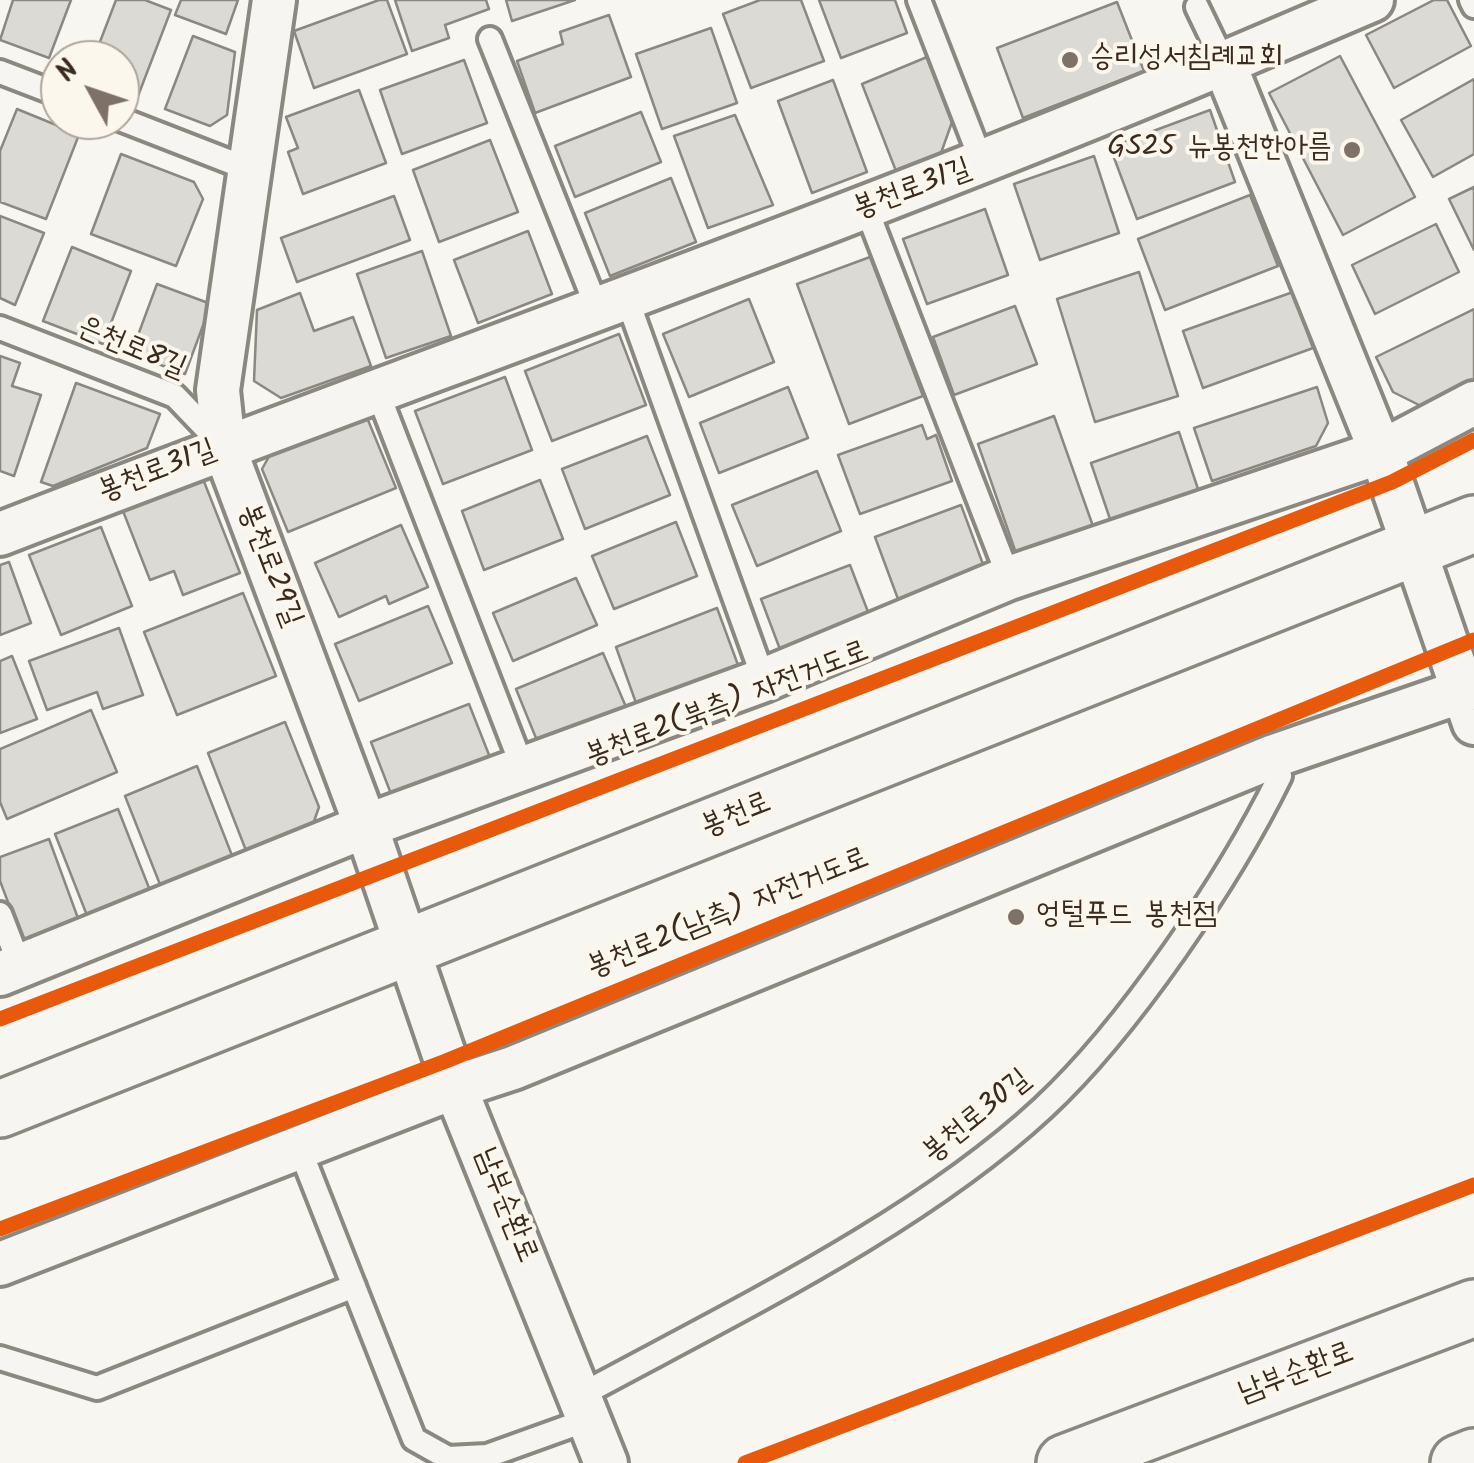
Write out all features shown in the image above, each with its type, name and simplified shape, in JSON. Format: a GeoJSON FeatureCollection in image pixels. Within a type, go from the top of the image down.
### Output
{"type":"FeatureCollection","features":[{"type":"Feature","properties":{"kind":"main road","name":"봉천로"},"geometry":{"type":"LineString","coordinates":[[0,1110],[1474,524]]}},
{"type":"Feature","properties":{"kind":"main road","name":"남부순환로"},"geometry":{"type":"LineString","coordinates":[[1065,1463],[1474,1308]]}},
{"type":"Feature","properties":{"kind":"main road"},"geometry":{"type":"LineString","coordinates":[[1458,1463],[1474,1457]]}},
{"type":"Feature","properties":{"kind":"street","name":"봉천로29길"},"geometry":{"type":"LineString","coordinates":[[274,0],[218,390],[224,447],[366,826],[407,948]]}},
{"type":"Feature","properties":{"kind":"street","name":"봉천로31길"},"geometry":{"type":"LineString","coordinates":[[0,534],[376,388],[983,165],[1372,0]]}},
{"type":"Feature","properties":{"kind":"street"},"geometry":{"type":"LineString","coordinates":[[0,1264],[455,1087],[514,1068],[1274,756],[1470,701],[1382,452],[1224,63]]}},
{"type":"Feature","properties":{"kind":"street"},"geometry":{"type":"LineString","coordinates":[[10,970],[522,766],[764,680],[1009,578],[1382,452],[1474,403]]}},
{"type":"Feature","properties":{"kind":"street","name":"남부순환로"},"geometry":{"type":"LineString","coordinates":[[407,948],[455,1087],[606,1463]]}},
{"type":"Feature","properties":{"kind":"lane"},"geometry":{"type":"LineString","coordinates":[[919,0],[983,165]]}},
{"type":"Feature","properties":{"kind":"lane"},"geometry":{"type":"LineString","coordinates":[[1197,7],[1224,63]]}},
{"type":"Feature","properties":{"kind":"lane"},"geometry":{"type":"LineString","coordinates":[[490,39],[612,302],[764,680]]}},
{"type":"Feature","properties":{"kind":"lane"},"geometry":{"type":"LineString","coordinates":[[0,72],[40,88]]}},
{"type":"Feature","properties":{"kind":"lane"},"geometry":{"type":"LineString","coordinates":[[140,127],[251,170]]}},
{"type":"Feature","properties":{"kind":"lane"},"geometry":{"type":"LineString","coordinates":[[866,208],[1009,578]]}},
{"type":"Feature","properties":{"kind":"lane","name":"은천로8길"},"geometry":{"type":"LineString","coordinates":[[0,328],[175,396],[224,447]]}},
{"type":"Feature","properties":{"kind":"lane"},"geometry":{"type":"LineString","coordinates":[[376,388],[522,766]]}},
{"type":"Feature","properties":{"kind":"lane","name":"봉천로30길"},"geometry":{"type":"LineString","coordinates":[[300,1147],[414,1439],[448,1458],[487,1456],[586,1407],[796,1279],[951,1180],[1042,1109],[1089,1060],[1194,919],[1262,812],[1280,776],[1274,756]]}},
{"type":"Feature","properties":{"kind":"lane"},"geometry":{"type":"LineString","coordinates":[[0,914],[10,970]]}},
{"type":"Feature","properties":{"kind":"lane"},"geometry":{"type":"LineString","coordinates":[[0,1358],[97,1388],[354,1286]]}},
{"type":"Feature","properties":{"kind":"building"},"geometry":{"type":"Polygon","coordinates":[[[13,0],[71,0],[56,40],[40,40],[40,55],[0,40],[13,0]]]}},
{"type":"Feature","properties":{"kind":"building"},"geometry":{"type":"Polygon","coordinates":[[[116,0],[145,0],[171,10],[140,91],[140,40],[101,40],[116,0]]]}},
{"type":"Feature","properties":{"kind":"building"},"geometry":{"type":"Polygon","coordinates":[[[181,0],[238,0],[226,34],[175,15],[181,0]]]}},
{"type":"Feature","properties":{"kind":"building"},"geometry":{"type":"Polygon","coordinates":[[[387,0],[407,54],[314,88],[294,31],[387,0]]]}},
{"type":"Feature","properties":{"kind":"building"},"geometry":{"type":"Polygon","coordinates":[[[395,0],[486,0],[489,9],[445,25],[449,38],[412,51],[395,0]]]}},
{"type":"Feature","properties":{"kind":"building"},"geometry":{"type":"Polygon","coordinates":[[[506,0],[575,0],[512,21],[506,0]]]}},
{"type":"Feature","properties":{"kind":"building"},"geometry":{"type":"Polygon","coordinates":[[[760,0],[801,0],[824,61],[751,88],[723,14],[760,0]]]}},
{"type":"Feature","properties":{"kind":"building"},"geometry":{"type":"Polygon","coordinates":[[[819,0],[895,0],[907,33],[841,58],[819,0]]]}},
{"type":"Feature","properties":{"kind":"building"},"geometry":{"type":"Polygon","coordinates":[[[1434,0],[1447,0],[1471,46],[1394,88],[1366,35],[1434,0]]]}},
{"type":"Feature","properties":{"kind":"building","name":"승리성서침례교회"},"geometry":{"type":"Polygon","coordinates":[[[1117,2],[1144,71],[1023,118],[997,48],[1117,2]]]}},
{"type":"Feature","properties":{"kind":"building"},"geometry":{"type":"Polygon","coordinates":[[[609,15],[631,77],[535,113],[517,61],[563,44],[560,32],[609,15]]]}},
{"type":"Feature","properties":{"kind":"building"},"geometry":{"type":"Polygon","coordinates":[[[711,28],[737,103],[662,129],[636,54],[711,28]]]}},
{"type":"Feature","properties":{"kind":"building"},"geometry":{"type":"Polygon","coordinates":[[[193,36],[235,52],[227,115],[210,126],[165,109],[193,36]]]}},
{"type":"Feature","properties":{"kind":"building"},"geometry":{"type":"Polygon","coordinates":[[[1340,56],[1415,197],[1343,235],[1269,93],[1340,56]]]}},
{"type":"Feature","properties":{"kind":"building"},"geometry":{"type":"Polygon","coordinates":[[[927,57],[952,122],[941,153],[896,171],[862,84],[927,57]]]}},
{"type":"Feature","properties":{"kind":"building"},"geometry":{"type":"Polygon","coordinates":[[[464,60],[487,123],[402,154],[380,90],[464,60]]]}},
{"type":"Feature","properties":{"kind":"building"},"geometry":{"type":"Polygon","coordinates":[[[1474,79],[1474,154],[1433,177],[1401,120],[1474,79]]]}},
{"type":"Feature","properties":{"kind":"building"},"geometry":{"type":"Polygon","coordinates":[[[833,80],[867,172],[812,193],[778,101],[833,80]]]}},
{"type":"Feature","properties":{"kind":"building"},"geometry":{"type":"Polygon","coordinates":[[[359,90],[386,163],[303,194],[288,152],[298,148],[286,117],[359,90]]]}},
{"type":"Feature","properties":{"kind":"building"},"geometry":{"type":"Polygon","coordinates":[[[17,109],[40,118],[40,140],[77,140],[46,219],[0,202],[0,151],[17,109]]]}},
{"type":"Feature","properties":{"kind":"building"},"geometry":{"type":"Polygon","coordinates":[[[1210,110],[1235,182],[1137,219],[1110,147],[1210,110]]]}},
{"type":"Feature","properties":{"kind":"building"},"geometry":{"type":"Polygon","coordinates":[[[641,112],[661,162],[575,197],[555,146],[641,112]]]}},
{"type":"Feature","properties":{"kind":"building"},"geometry":{"type":"Polygon","coordinates":[[[735,115],[773,205],[708,228],[674,136],[735,115]]]}},
{"type":"Feature","properties":{"kind":"building"},"geometry":{"type":"Polygon","coordinates":[[[490,140],[518,212],[439,242],[413,170],[490,140]]]}},
{"type":"Feature","properties":{"kind":"building"},"geometry":{"type":"Polygon","coordinates":[[[121,154],[194,182],[203,199],[176,266],[91,234],[121,154]]]}},
{"type":"Feature","properties":{"kind":"building"},"geometry":{"type":"Polygon","coordinates":[[[1094,156],[1119,233],[1040,260],[1014,184],[1094,156]]]}},
{"type":"Feature","properties":{"kind":"building"},"geometry":{"type":"Polygon","coordinates":[[[671,178],[696,242],[610,276],[585,213],[671,178]]]}},
{"type":"Feature","properties":{"kind":"building"},"geometry":{"type":"Polygon","coordinates":[[[1474,187],[1474,250],[1449,199],[1474,187]]]}},
{"type":"Feature","properties":{"kind":"building"},"geometry":{"type":"Polygon","coordinates":[[[1250,195],[1278,266],[1165,310],[1138,239],[1250,195]]]}},
{"type":"Feature","properties":{"kind":"building"},"geometry":{"type":"Polygon","coordinates":[[[394,196],[410,240],[297,282],[281,238],[394,196]]]}},
{"type":"Feature","properties":{"kind":"building"},"geometry":{"type":"Polygon","coordinates":[[[985,209],[1008,275],[927,304],[903,239],[985,209]]]}},
{"type":"Feature","properties":{"kind":"building"},"geometry":{"type":"Polygon","coordinates":[[[0,216],[44,233],[15,305],[0,298],[0,216]]]}},
{"type":"Feature","properties":{"kind":"building"},"geometry":{"type":"Polygon","coordinates":[[[1436,224],[1459,272],[1375,314],[1352,265],[1436,224]]]}},
{"type":"Feature","properties":{"kind":"building"},"geometry":{"type":"Polygon","coordinates":[[[528,231],[552,294],[478,323],[454,260],[528,231]]]}},
{"type":"Feature","properties":{"kind":"building"},"geometry":{"type":"Polygon","coordinates":[[[72,247],[131,271],[103,344],[43,321],[72,247]]]}},
{"type":"Feature","properties":{"kind":"building"},"geometry":{"type":"Polygon","coordinates":[[[422,251],[451,336],[386,358],[357,274],[422,251]]]}},
{"type":"Feature","properties":{"kind":"building"},"geometry":{"type":"Polygon","coordinates":[[[870,257],[923,396],[849,424],[797,284],[870,257]]]}},
{"type":"Feature","properties":{"kind":"building"},"geometry":{"type":"Polygon","coordinates":[[[1139,272],[1178,396],[1095,422],[1057,299],[1139,272]]]}},
{"type":"Feature","properties":{"kind":"building"},"geometry":{"type":"Polygon","coordinates":[[[157,284],[211,304],[185,374],[131,354],[157,284]]]}},
{"type":"Feature","properties":{"kind":"building"},"geometry":{"type":"Polygon","coordinates":[[[1293,292],[1313,348],[1203,388],[1183,331],[1293,292]]]}},
{"type":"Feature","properties":{"kind":"building"},"geometry":{"type":"Polygon","coordinates":[[[300,293],[314,331],[353,317],[371,366],[281,398],[254,381],[257,310],[300,293]]]}},
{"type":"Feature","properties":{"kind":"building"},"geometry":{"type":"Polygon","coordinates":[[[749,299],[774,362],[689,397],[663,334],[749,299]]]}},
{"type":"Feature","properties":{"kind":"building"},"geometry":{"type":"Polygon","coordinates":[[[1015,306],[1037,364],[954,395],[933,337],[1015,306]]]}},
{"type":"Feature","properties":{"kind":"building"},"geometry":{"type":"Polygon","coordinates":[[[1474,309],[1474,386],[1427,409],[1393,392],[1376,357],[1474,309]]]}},
{"type":"Feature","properties":{"kind":"building"},"geometry":{"type":"Polygon","coordinates":[[[619,334],[646,405],[552,441],[525,371],[619,334]]]}},
{"type":"Feature","properties":{"kind":"building"},"geometry":{"type":"Polygon","coordinates":[[[0,356],[20,363],[12,386],[41,395],[14,476],[0,471],[0,356]]]}},
{"type":"Feature","properties":{"kind":"building"},"geometry":{"type":"Polygon","coordinates":[[[505,377],[532,450],[443,484],[415,411],[505,377]]]}},
{"type":"Feature","properties":{"kind":"building"},"geometry":{"type":"Polygon","coordinates":[[[76,383],[160,414],[147,448],[53,486],[41,482],[76,383]]]}},
{"type":"Feature","properties":{"kind":"building"},"geometry":{"type":"Polygon","coordinates":[[[788,387],[808,438],[719,473],[700,423],[788,387]]]}},
{"type":"Feature","properties":{"kind":"building"},"geometry":{"type":"Polygon","coordinates":[[[1317,387],[1328,423],[1316,446],[1212,481],[1194,428],[1317,387]]]}},
{"type":"Feature","properties":{"kind":"building"},"geometry":{"type":"Polygon","coordinates":[[[363,408],[396,488],[288,532],[262,469],[276,444],[363,408]]]}},
{"type":"Feature","properties":{"kind":"building"},"geometry":{"type":"Polygon","coordinates":[[[1054,416],[1094,529],[1017,556],[978,444],[1054,416]]]}},
{"type":"Feature","properties":{"kind":"building"},"geometry":{"type":"Polygon","coordinates":[[[922,425],[927,439],[936,435],[952,481],[860,514],[838,455],[922,425]]]}},
{"type":"Feature","properties":{"kind":"building"},"geometry":{"type":"Polygon","coordinates":[[[1179,432],[1199,492],[1111,522],[1091,463],[1179,432]]]}},
{"type":"Feature","properties":{"kind":"building"},"geometry":{"type":"Polygon","coordinates":[[[647,436],[670,495],[585,529],[562,469],[647,436]]]}},
{"type":"Feature","properties":{"kind":"building"},"geometry":{"type":"Polygon","coordinates":[[[817,471],[841,531],[757,566],[732,505],[817,471]]]}},
{"type":"Feature","properties":{"kind":"building"},"geometry":{"type":"Polygon","coordinates":[[[203,479],[240,573],[183,595],[174,571],[150,580],[123,511],[203,479]]]}},
{"type":"Feature","properties":{"kind":"building"},"geometry":{"type":"Polygon","coordinates":[[[540,480],[563,539],[484,570],[462,511],[540,480]]]}},
{"type":"Feature","properties":{"kind":"building"},"geometry":{"type":"Polygon","coordinates":[[[961,505],[984,567],[898,599],[875,537],[961,505]]]}},
{"type":"Feature","properties":{"kind":"building"},"geometry":{"type":"Polygon","coordinates":[[[676,522],[697,576],[614,609],[592,556],[676,522]]]}},
{"type":"Feature","properties":{"kind":"building"},"geometry":{"type":"Polygon","coordinates":[[[401,525],[428,587],[389,604],[386,596],[339,617],[315,563],[401,525]]]}},
{"type":"Feature","properties":{"kind":"building"},"geometry":{"type":"Polygon","coordinates":[[[101,527],[132,606],[61,635],[29,555],[101,527]]]}},
{"type":"Feature","properties":{"kind":"building"},"geometry":{"type":"Polygon","coordinates":[[[9,562],[31,623],[0,635],[0,565],[9,562]]]}},
{"type":"Feature","properties":{"kind":"building"},"geometry":{"type":"Polygon","coordinates":[[[850,565],[870,617],[781,652],[761,599],[850,565]]]}},
{"type":"Feature","properties":{"kind":"building"},"geometry":{"type":"Polygon","coordinates":[[[576,578],[597,625],[513,661],[493,613],[576,578]]]}},
{"type":"Feature","properties":{"kind":"building"},"geometry":{"type":"Polygon","coordinates":[[[243,593],[276,676],[177,715],[144,632],[243,593]]]}},
{"type":"Feature","properties":{"kind":"building"},"geometry":{"type":"Polygon","coordinates":[[[428,606],[452,663],[359,701],[335,644],[428,606]]]}},
{"type":"Feature","properties":{"kind":"building"},"geometry":{"type":"Polygon","coordinates":[[[717,608],[738,665],[636,703],[616,647],[717,608]]]}},
{"type":"Feature","properties":{"kind":"building"},"geometry":{"type":"Polygon","coordinates":[[[119,628],[143,695],[103,709],[97,692],[47,710],[29,661],[119,628]]]}},
{"type":"Feature","properties":{"kind":"building"},"geometry":{"type":"Polygon","coordinates":[[[603,653],[626,707],[538,743],[516,689],[603,653]]]}},
{"type":"Feature","properties":{"kind":"building"},"geometry":{"type":"Polygon","coordinates":[[[12,656],[37,719],[0,733],[0,661],[12,656]]]}},
{"type":"Feature","properties":{"kind":"building"},"geometry":{"type":"Polygon","coordinates":[[[469,704],[491,760],[393,799],[371,742],[469,704]]]}},
{"type":"Feature","properties":{"kind":"building"},"geometry":{"type":"Polygon","coordinates":[[[91,710],[117,772],[7,819],[0,802],[0,749],[91,710]]]}},
{"type":"Feature","properties":{"kind":"building"},"geometry":{"type":"Polygon","coordinates":[[[285,722],[319,807],[312,827],[247,853],[208,753],[285,722]]]}},
{"type":"Feature","properties":{"kind":"building"},"geometry":{"type":"Polygon","coordinates":[[[197,766],[233,858],[161,887],[125,796],[197,766]]]}},
{"type":"Feature","properties":{"kind":"building"},"geometry":{"type":"Polygon","coordinates":[[[118,809],[151,893],[88,918],[55,834],[118,809]]]}},
{"type":"Feature","properties":{"kind":"building"},"geometry":{"type":"Polygon","coordinates":[[[49,839],[79,921],[23,942],[0,881],[0,857],[49,839]]]}},
{"type":"Feature","properties":{"kind":"cycle path","name":"봉천로2(북측) 자전거도로"},"geometry":{"type":"LineString","coordinates":[[0,1019],[1392,482],[1474,440]]}},
{"type":"Feature","properties":{"kind":"cycle path","name":"봉천로2(남측) 자전거도로"},"geometry":{"type":"LineString","coordinates":[[0,1229],[446,1061],[1474,640]]}},
{"type":"Feature","properties":{"kind":"cycle path"},"geometry":{"type":"LineString","coordinates":[[745,1463],[1474,1185]]}},
{"type":"Feature","properties":{"kind":"place","name":"승리성서침례교회"},"geometry":{"type":"Point","coordinates":[1070,60]}},
{"type":"Feature","properties":{"kind":"place","name":"GS25 뉴봉천한아름"},"geometry":{"type":"Point","coordinates":[1352,150]}},
{"type":"Feature","properties":{"kind":"place","name":"엉털푸드 봉천점"},"geometry":{"type":"Point","coordinates":[1016,917]}}]}
